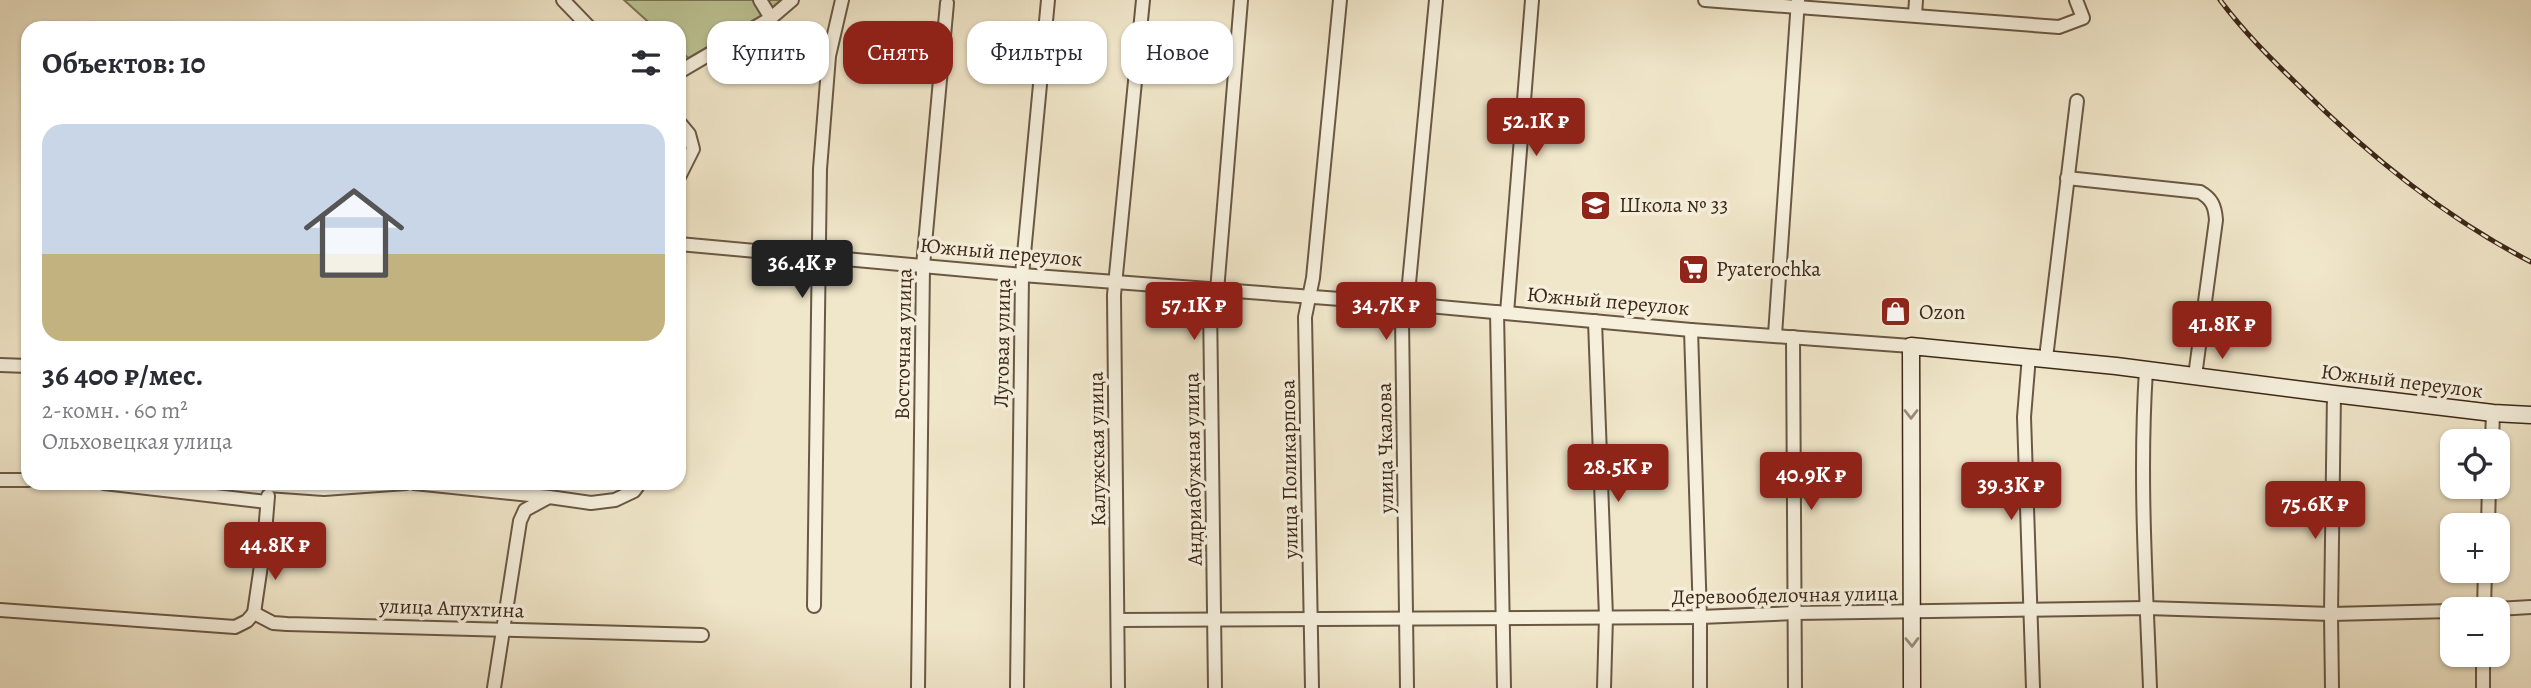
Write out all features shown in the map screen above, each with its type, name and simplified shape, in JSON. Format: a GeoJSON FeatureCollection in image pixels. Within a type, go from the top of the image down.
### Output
{"type":"FeatureCollection","features":[{"type":"Feature","properties":{"kind":"main road","name":"Южный переулок"},"geometry":{"type":"LineString","coordinates":[[1911,346],[2029,356],[2493,413],[2531,415]]}},
{"type":"Feature","properties":{"kind":"main road"},"geometry":{"type":"LineString","coordinates":[[1911,346],[1912,688]]}},
{"type":"Feature","properties":{"kind":"street"},"geometry":{"type":"LineString","coordinates":[[563,0],[583,21]]}},
{"type":"Feature","properties":{"kind":"street"},"geometry":{"type":"LineString","coordinates":[[760,0],[771,18]]}},
{"type":"Feature","properties":{"kind":"street"},"geometry":{"type":"LineString","coordinates":[[686,68],[771,18],[792,0]]}},
{"type":"Feature","properties":{"kind":"street"},"geometry":{"type":"LineString","coordinates":[[814,606],[820,169],[829,56],[842,0]]}},
{"type":"Feature","properties":{"kind":"street","name":"Луговая улица"},"geometry":{"type":"LineString","coordinates":[[1017,688],[1022,275],[1048,0]]}},
{"type":"Feature","properties":{"kind":"street","name":"Калужская улица"},"geometry":{"type":"LineString","coordinates":[[1118,688],[1115,282],[1143,0]]}},
{"type":"Feature","properties":{"kind":"street","name":"Андриабужная улица"},"geometry":{"type":"LineString","coordinates":[[1215,688],[1210,303],[1217,291],[1241,0]]}},
{"type":"Feature","properties":{"kind":"street","name":"улица Поликарпова"},"geometry":{"type":"LineString","coordinates":[[1312,688],[1305,317],[1313,278],[1340,0]]}},
{"type":"Feature","properties":{"kind":"street","name":"улица Чкалова"},"geometry":{"type":"LineString","coordinates":[[1407,688],[1402,319],[1407,304],[1436,0]]}},
{"type":"Feature","properties":{"kind":"street"},"geometry":{"type":"LineString","coordinates":[[1504,688],[1502,312],[1532,0]]}},
{"type":"Feature","properties":{"kind":"street"},"geometry":{"type":"LineString","coordinates":[[1704,0],[1798,4],[2049,27],[2059,27],[2083,18],[2076,0]]}},
{"type":"Feature","properties":{"kind":"street"},"geometry":{"type":"LineString","coordinates":[[1915,15],[1916,0]]}},
{"type":"Feature","properties":{"kind":"street","name":"Восточная улица"},"geometry":{"type":"LineString","coordinates":[[918,688],[923,266],[947,3]]}},
{"type":"Feature","properties":{"kind":"street"},"geometry":{"type":"LineString","coordinates":[[1774,335],[1798,4]]}},
{"type":"Feature","properties":{"kind":"street"},"geometry":{"type":"LineString","coordinates":[[2046,358],[2077,101]]}},
{"type":"Feature","properties":{"kind":"street"},"geometry":{"type":"LineString","coordinates":[[686,130],[694,149],[686,164]]}},
{"type":"Feature","properties":{"kind":"street"},"geometry":{"type":"LineString","coordinates":[[2067,178],[2200,192],[2214,205],[2216,220],[2195,376]]}},
{"type":"Feature","properties":{"kind":"street","name":"Южный переулок"},"geometry":{"type":"LineString","coordinates":[[686,245],[1022,275],[1911,346]]}},
{"type":"Feature","properties":{"kind":"street"},"geometry":{"type":"LineString","coordinates":[[1595,321],[1606,617],[1604,688]]}},
{"type":"Feature","properties":{"kind":"street"},"geometry":{"type":"LineString","coordinates":[[1691,330],[1700,688]]}},
{"type":"Feature","properties":{"kind":"street"},"geometry":{"type":"LineString","coordinates":[[1793,337],[1796,688]]}},
{"type":"Feature","properties":{"kind":"street"},"geometry":{"type":"LineString","coordinates":[[2029,356],[2024,417],[2033,688]]}},
{"type":"Feature","properties":{"kind":"street"},"geometry":{"type":"LineString","coordinates":[[0,365],[21,366]]}},
{"type":"Feature","properties":{"kind":"street"},"geometry":{"type":"LineString","coordinates":[[2146,370],[2141,469],[2150,688]]}},
{"type":"Feature","properties":{"kind":"street"},"geometry":{"type":"LineString","coordinates":[[2332,688],[2334,394]]}},
{"type":"Feature","properties":{"kind":"street"},"geometry":{"type":"LineString","coordinates":[[2492,429],[2493,413]]}},
{"type":"Feature","properties":{"kind":"street"},"geometry":{"type":"LineString","coordinates":[[0,480],[21,480]]}},
{"type":"Feature","properties":{"kind":"street"},"geometry":{"type":"LineString","coordinates":[[164,490],[267,502]]}},
{"type":"Feature","properties":{"kind":"street"},"geometry":{"type":"LineString","coordinates":[[0,610],[235,627],[247,621],[254,613],[268,490]]}},
{"type":"Feature","properties":{"kind":"street"},"geometry":{"type":"LineString","coordinates":[[482,490],[591,503],[615,500],[632,490]]}},
{"type":"Feature","properties":{"kind":"street"},"geometry":{"type":"LineString","coordinates":[[494,688],[520,521],[526,510],[549,497]]}},
{"type":"Feature","properties":{"kind":"street"},"geometry":{"type":"LineString","coordinates":[[2510,608],[2531,607]]}},
{"type":"Feature","properties":{"kind":"street","name":"Деревообделочная улица"},"geometry":{"type":"LineString","coordinates":[[1119,621],[1700,617],[1794,613],[2147,608],[2331,614],[2440,611]]}},
{"type":"Feature","properties":{"kind":"street","name":"улица Апухтина"},"geometry":{"type":"LineString","coordinates":[[254,613],[273,623],[287,624],[702,635]]}},
{"type":"Feature","properties":{"kind":"street"},"geometry":{"type":"LineString","coordinates":[[2483,667],[2483,688]]}},
{"type":"Feature","properties":{"kind":"green space"},"geometry":{"type":"Polygon","coordinates":[[[624,0],[781,0],[753,21],[707,21],[707,47],[688,58],[686,21],[647,21],[624,0]]]}},
{"type":"Feature","properties":{"kind":"railway"},"geometry":{"type":"LineString","coordinates":[[2220,0],[2278,65],[2325,112],[2380,160],[2438,205],[2531,262]]}},
{"type":"Feature","properties":{"kind":"place","name":"Школа № 33"},"geometry":{"type":"Point","coordinates":[1596,205]}},
{"type":"Feature","properties":{"kind":"place","name":"Pyaterochka"},"geometry":{"type":"Point","coordinates":[1693,269]}},
{"type":"Feature","properties":{"kind":"place","name":"Ozon"},"geometry":{"type":"Point","coordinates":[1896,312]}}]}
